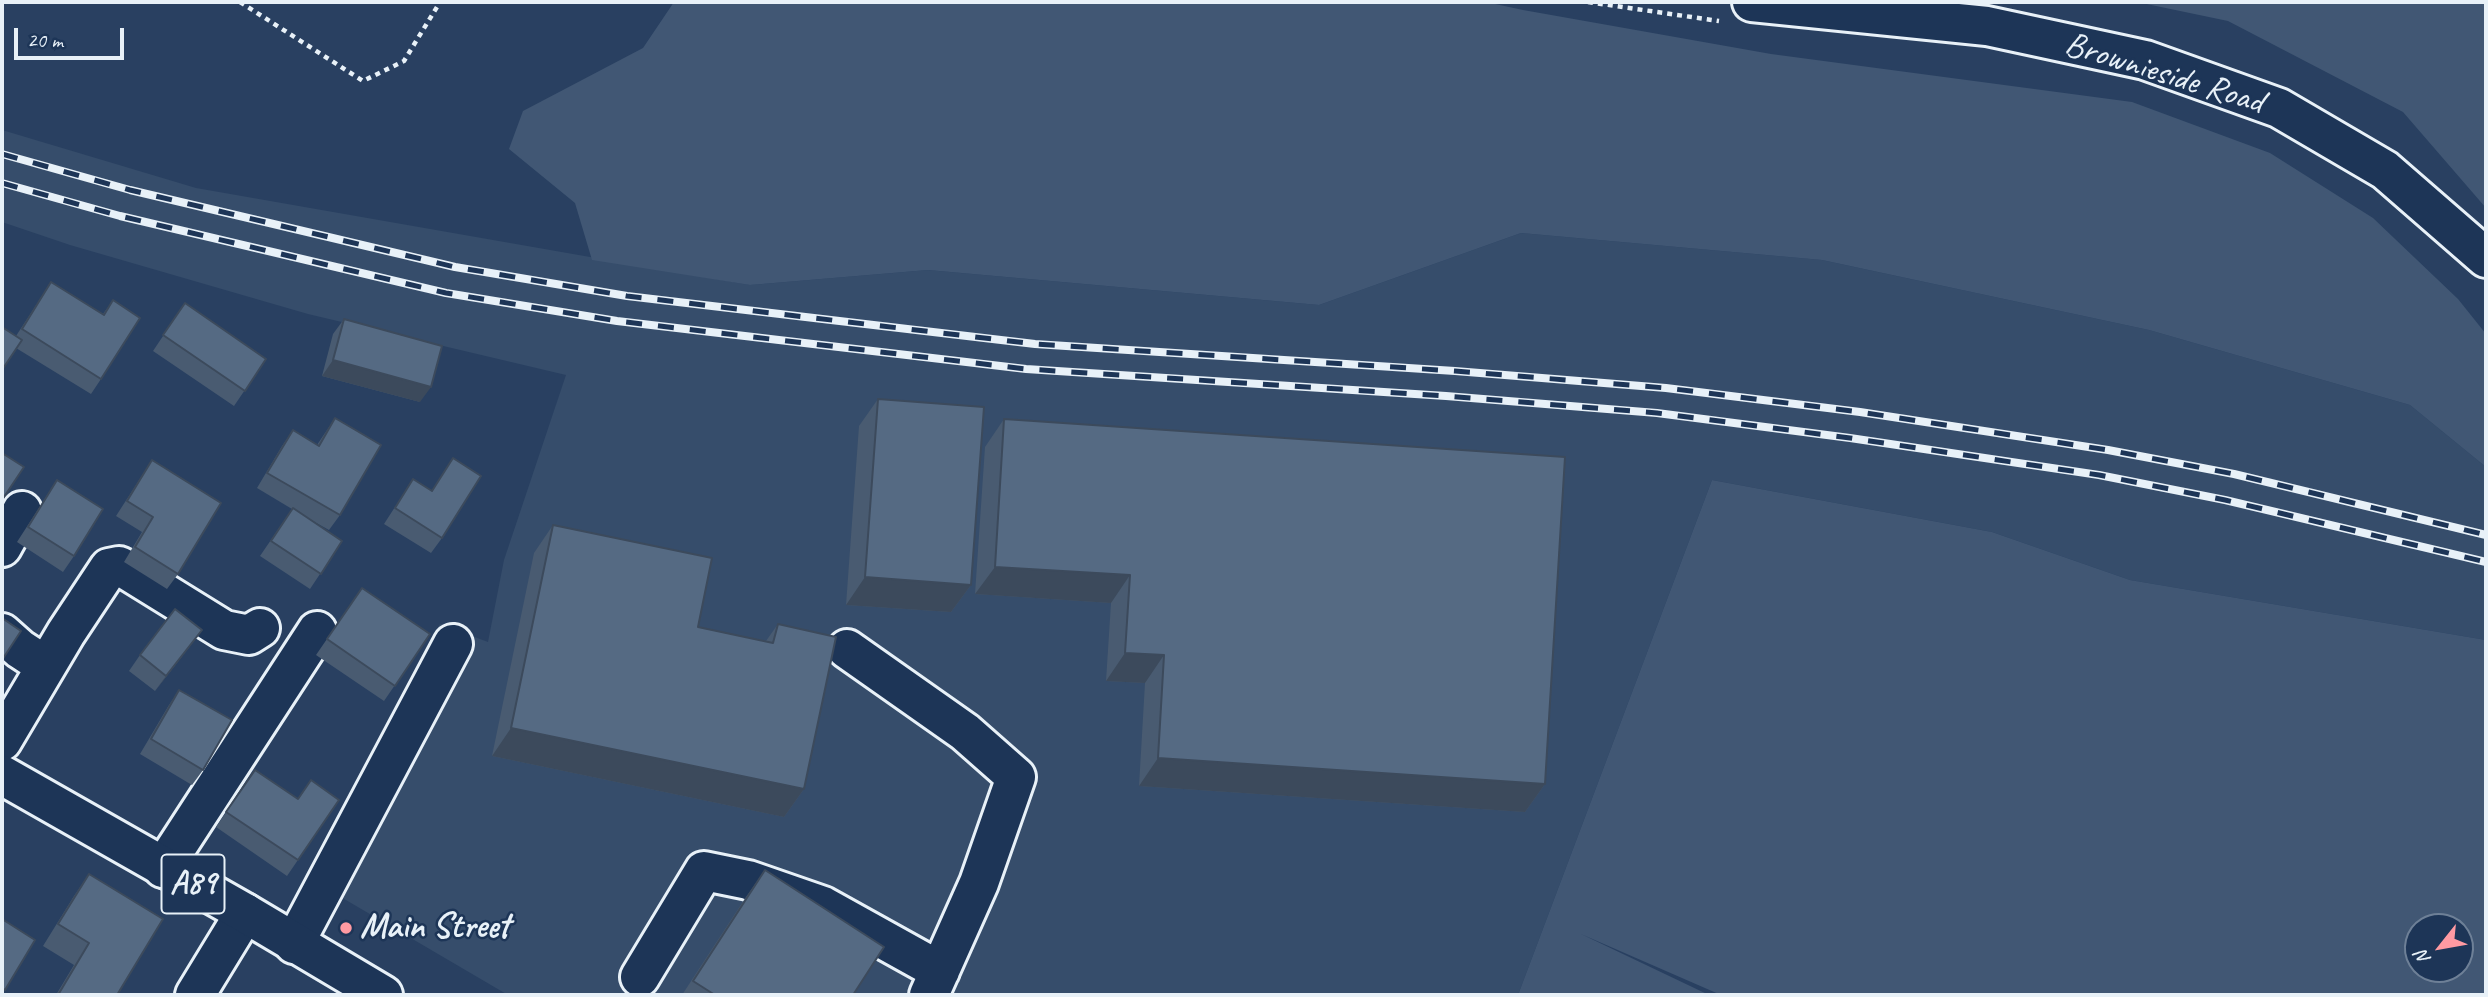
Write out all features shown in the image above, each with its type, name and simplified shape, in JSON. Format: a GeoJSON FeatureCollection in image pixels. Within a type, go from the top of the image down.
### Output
{"type":"FeatureCollection","features":[{"type":"Feature","properties":{"kind":"street","name":"Brownieside Road"},"geometry":{"type":"LineString","coordinates":[[1742,12],[1987,26],[2145,60],[2279,108],[2385,170],[2486,258]]}},
{"type":"Feature","properties":{"kind":"street"},"geometry":{"type":"LineString","coordinates":[[2,547],[22,511]]}},
{"type":"Feature","properties":{"kind":"street"},"geometry":{"type":"LineString","coordinates":[[2,741],[93,589],[110,568],[120,566],[128,570],[223,630],[248,635],[260,628]]}},
{"type":"Feature","properties":{"kind":"street"},"geometry":{"type":"LineString","coordinates":[[163,868],[317,631]]}},
{"type":"Feature","properties":{"kind":"street"},"geometry":{"type":"LineString","coordinates":[[2,633],[46,666]]}},
{"type":"Feature","properties":{"kind":"street"},"geometry":{"type":"LineString","coordinates":[[294,944],[453,644]]}},
{"type":"Feature","properties":{"kind":"street"},"geometry":{"type":"LineString","coordinates":[[640,977],[704,871],[748,880],[823,905],[935,983],[979,883],[1016,777],[965,732],[847,649]]}},
{"type":"Feature","properties":{"kind":"street","name":"A89"},"geometry":{"type":"LineString","coordinates":[[2,775],[383,995]]}},
{"type":"Feature","properties":{"kind":"street"},"geometry":{"type":"LineString","coordinates":[[195,995],[245,913]]}},
{"type":"Feature","properties":{"kind":"path"},"geometry":{"type":"LineString","coordinates":[[240,2],[363,81],[404,61],[440,2]]}},
{"type":"Feature","properties":{"kind":"path"},"geometry":{"type":"LineString","coordinates":[[1588,2],[1742,12]]}},
{"type":"Feature","properties":{"kind":"shaded area"},"geometry":{"type":"Polygon","coordinates":[[[674,2],[1486,2],[1771,54],[2132,102],[2270,153],[2373,218],[2458,299],[2486,334],[2486,467],[2410,405],[2149,330],[1822,260],[1521,233],[1319,305],[928,270],[750,285],[592,260],[575,203],[509,149],[523,111],[643,48],[674,2]]]}},
{"type":"Feature","properties":{"kind":"shaded area"},"geometry":{"type":"Polygon","coordinates":[[[2137,2],[2486,2],[2486,208],[2403,112],[2228,21],[2137,2]]]}},
{"type":"Feature","properties":{"kind":"shaded area"},"geometry":{"type":"Polygon","coordinates":[[[2,130],[196,188],[750,285],[928,270],[1319,305],[1521,233],[1822,260],[2149,330],[2410,405],[2486,467],[2486,640],[2130,580],[1992,532],[1712,480],[1518,995],[508,995],[305,876],[440,624],[488,642],[504,560],[566,375],[308,314],[70,245],[2,222],[2,130]]]}},
{"type":"Feature","properties":{"kind":"shaded area"},"geometry":{"type":"Polygon","coordinates":[[[1712,480],[1992,532],[2130,580],[2486,640],[2486,995],[1721,995],[1581,934],[1709,995],[1518,995],[1712,480]]]}},
{"type":"Feature","properties":{"kind":"building"},"geometry":{"type":"Polygon","coordinates":[[[51,282],[104,315],[113,300],[140,318],[101,379],[22,329],[51,282]]]}},
{"type":"Feature","properties":{"kind":"building"},"geometry":{"type":"Polygon","coordinates":[[[185,303],[266,359],[245,391],[163,335],[185,303]]]}},
{"type":"Feature","properties":{"kind":"building"},"geometry":{"type":"Polygon","coordinates":[[[344,319],[442,346],[431,387],[333,360],[344,319]]]}},
{"type":"Feature","properties":{"kind":"building"},"geometry":{"type":"Polygon","coordinates":[[[2,327],[22,340],[2,370],[2,327]]]}},
{"type":"Feature","properties":{"kind":"building"},"geometry":{"type":"Polygon","coordinates":[[[878,399],[984,407],[971,585],[865,577],[878,399]]]}},
{"type":"Feature","properties":{"kind":"building"},"geometry":{"type":"Polygon","coordinates":[[[335,418],[381,445],[340,515],[267,473],[293,430],[319,446],[335,418]]]}},
{"type":"Feature","properties":{"kind":"building"},"geometry":{"type":"Polygon","coordinates":[[[1004,419],[1565,457],[1545,784],[1158,758],[1164,655],[1125,653],[1130,575],[995,567],[1004,419]]]}},
{"type":"Feature","properties":{"kind":"building"},"geometry":{"type":"Polygon","coordinates":[[[2,453],[24,467],[2,500],[2,453]]]}},
{"type":"Feature","properties":{"kind":"building"},"geometry":{"type":"Polygon","coordinates":[[[453,458],[481,476],[442,538],[395,508],[413,479],[432,491],[453,458]]]}},
{"type":"Feature","properties":{"kind":"building"},"geometry":{"type":"Polygon","coordinates":[[[152,460],[221,503],[178,574],[135,547],[153,517],[127,501],[152,460]]]}},
{"type":"Feature","properties":{"kind":"building"},"geometry":{"type":"Polygon","coordinates":[[[57,480],[103,509],[74,556],[28,527],[57,480]]]}},
{"type":"Feature","properties":{"kind":"building"},"geometry":{"type":"Polygon","coordinates":[[[293,508],[342,541],[321,574],[271,541],[293,508]]]}},
{"type":"Feature","properties":{"kind":"building"},"geometry":{"type":"Polygon","coordinates":[[[553,525],[712,558],[698,627],[773,643],[778,624],[836,637],[804,789],[511,728],[553,525]]]}},
{"type":"Feature","properties":{"kind":"building"},"geometry":{"type":"Polygon","coordinates":[[[362,588],[430,634],[395,686],[327,639],[362,588]]]}},
{"type":"Feature","properties":{"kind":"building"},"geometry":{"type":"Polygon","coordinates":[[[175,609],[202,630],[166,676],[140,655],[175,609]]]}},
{"type":"Feature","properties":{"kind":"building"},"geometry":{"type":"Polygon","coordinates":[[[2,618],[21,631],[2,660],[2,618]]]}},
{"type":"Feature","properties":{"kind":"building"},"geometry":{"type":"Polygon","coordinates":[[[179,690],[232,720],[203,770],[151,739],[179,690]]]}},
{"type":"Feature","properties":{"kind":"building"},"geometry":{"type":"Polygon","coordinates":[[[255,770],[298,799],[311,780],[339,800],[298,860],[226,812],[255,770]]]}},
{"type":"Feature","properties":{"kind":"building"},"geometry":{"type":"Polygon","coordinates":[[[765,870],[884,947],[853,995],[715,995],[693,981],[765,870]]]}},
{"type":"Feature","properties":{"kind":"building"},"geometry":{"type":"Polygon","coordinates":[[[89,874],[163,919],[117,995],[58,995],[89,943],[58,924],[89,874]]]}},
{"type":"Feature","properties":{"kind":"building"},"geometry":{"type":"Polygon","coordinates":[[[2,919],[35,940],[5,990],[2,988],[2,919]]]}},
{"type":"Feature","properties":{"kind":"railway"},"geometry":{"type":"LineString","coordinates":[[2,154],[130,190],[455,267],[627,296],[1035,344],[1455,371],[1666,388],[1860,412],[2108,450],[2234,474],[2486,535]]}},
{"type":"Feature","properties":{"kind":"railway"},"geometry":{"type":"LineString","coordinates":[[2,183],[120,216],[446,293],[617,321],[1026,369],[1446,396],[1657,413],[2099,475],[2225,500],[2486,562]]}},
{"type":"Feature","properties":{"kind":"place","name":"Main Street"},"geometry":{"type":"Point","coordinates":[346,928]}}]}
